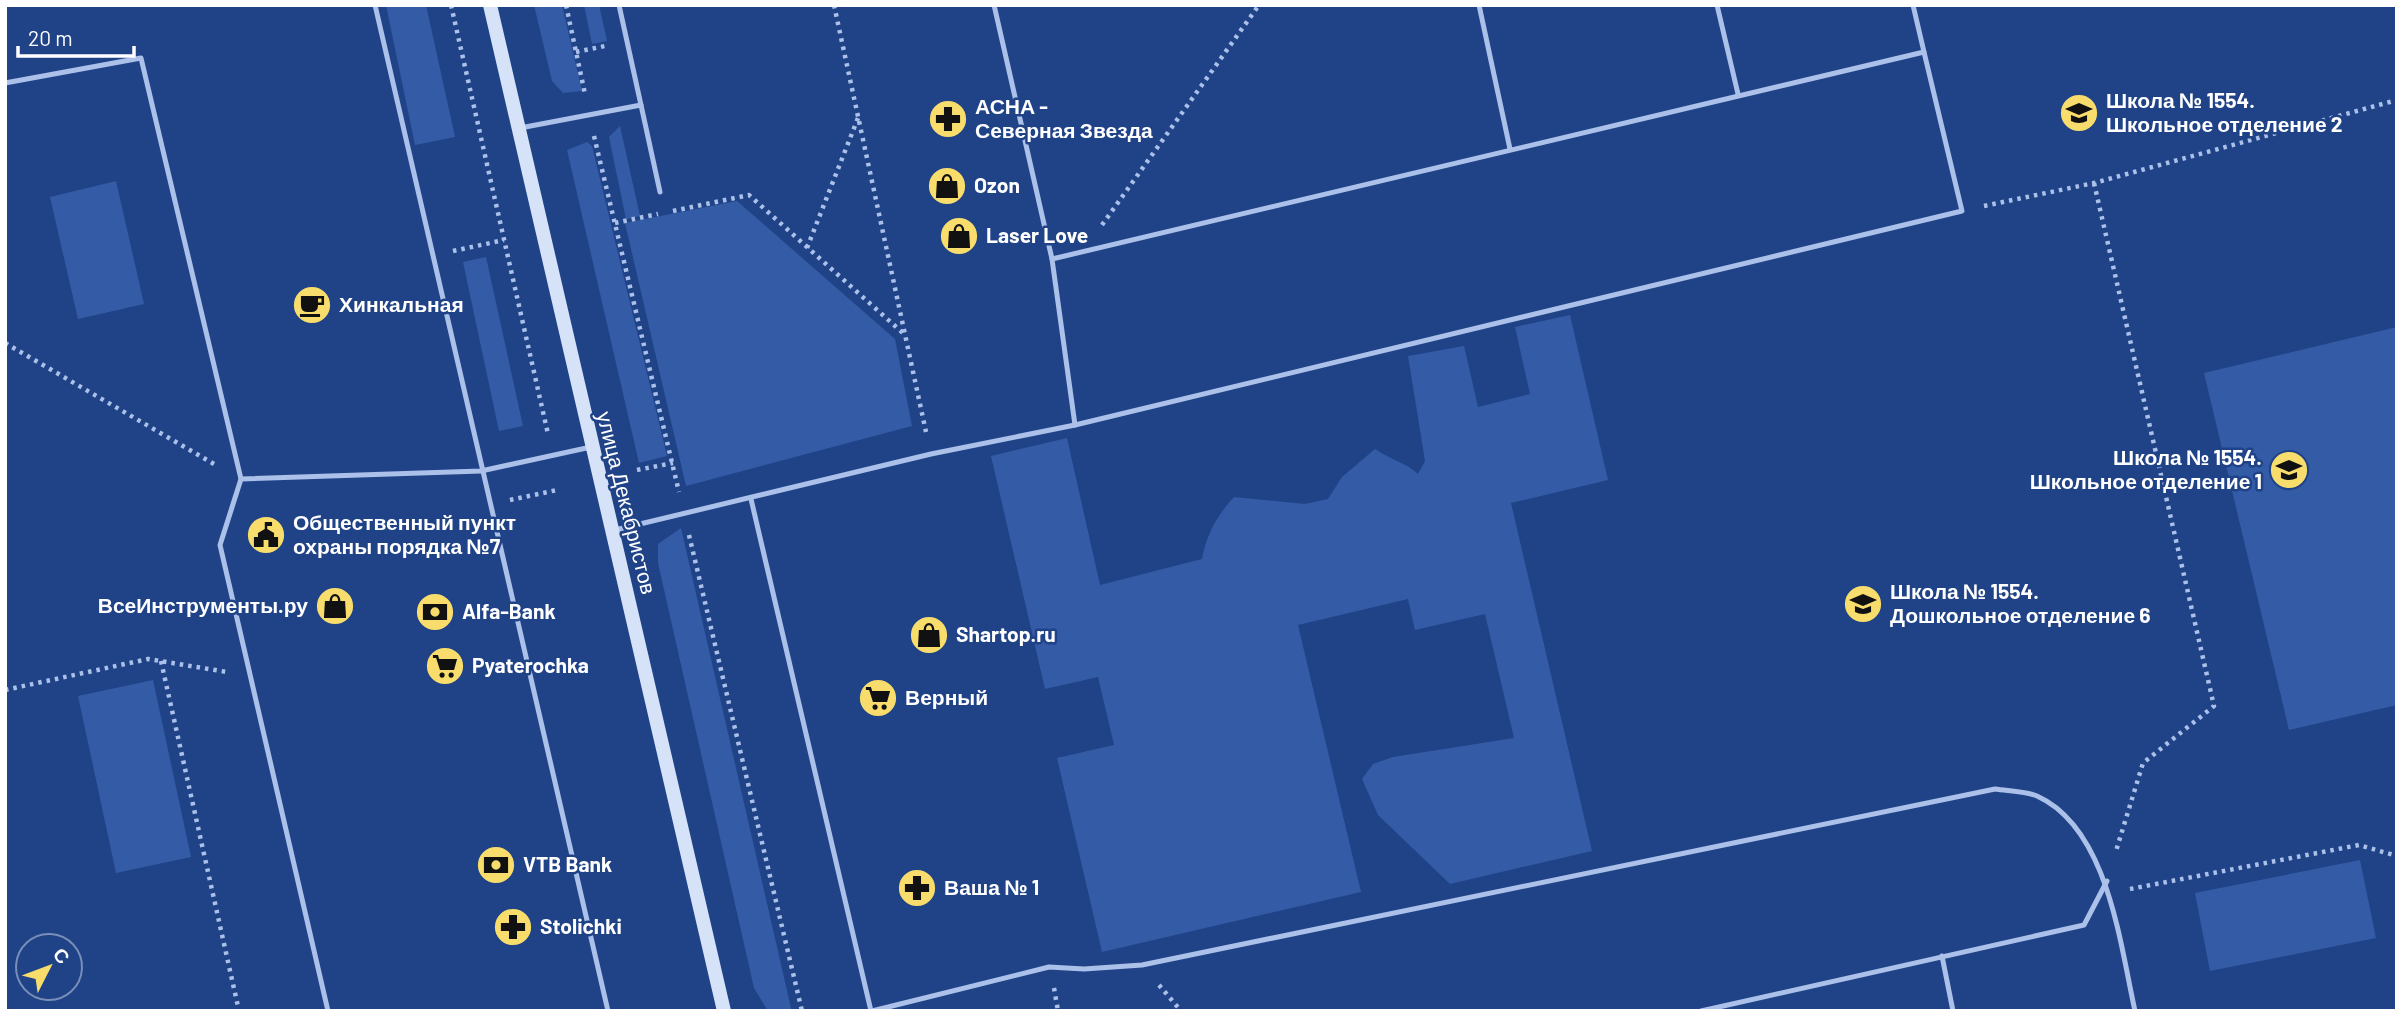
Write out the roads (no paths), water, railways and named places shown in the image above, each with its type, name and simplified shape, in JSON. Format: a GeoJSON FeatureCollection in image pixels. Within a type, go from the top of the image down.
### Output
{"type":"FeatureCollection","features":[{"type":"Feature","properties":{"kind":"main road","name":"улица Декабристов"},"geometry":{"type":"LineString","coordinates":[[489,5],[724,1011]]}},
{"type":"Feature","properties":{"kind":"lane"},"geometry":{"type":"LineString","coordinates":[[375,5],[488,505],[608,1011]]}},
{"type":"Feature","properties":{"kind":"lane"},"geometry":{"type":"LineString","coordinates":[[619,5],[660,192]]}},
{"type":"Feature","properties":{"kind":"lane"},"geometry":{"type":"LineString","coordinates":[[993,5],[1052,258],[1075,425]]}},
{"type":"Feature","properties":{"kind":"lane"},"geometry":{"type":"LineString","coordinates":[[1479,5],[1510,149]]}},
{"type":"Feature","properties":{"kind":"lane"},"geometry":{"type":"LineString","coordinates":[[1717,5],[1738,94]]}},
{"type":"Feature","properties":{"kind":"lane"},"geometry":{"type":"LineString","coordinates":[[612,531],[931,454],[1075,425],[1962,211],[1913,5]]}},
{"type":"Feature","properties":{"kind":"lane"},"geometry":{"type":"LineString","coordinates":[[1052,258],[1924,52]]}},
{"type":"Feature","properties":{"kind":"lane"},"geometry":{"type":"LineString","coordinates":[[5,83],[141,58],[241,480],[220,545],[247,674],[328,1011]]}},
{"type":"Feature","properties":{"kind":"lane"},"geometry":{"type":"LineString","coordinates":[[517,129],[640,105]]}},
{"type":"Feature","properties":{"kind":"lane"},"geometry":{"type":"LineString","coordinates":[[241,480],[481,471],[591,447]]}},
{"type":"Feature","properties":{"kind":"lane"},"geometry":{"type":"LineString","coordinates":[[751,499],[871,1011],[1049,967],[1084,969],[1142,965],[1995,789],[2037,796],[2065,816],[2088,846],[2107,881],[2135,1011]]}},
{"type":"Feature","properties":{"kind":"lane"},"geometry":{"type":"LineString","coordinates":[[1701,1011],[2084,925],[2107,881]]}},
{"type":"Feature","properties":{"kind":"lane"},"geometry":{"type":"LineString","coordinates":[[1941,956],[1953,1011]]}},
{"type":"Feature","properties":{"kind":"place","name":"Школа № 1554. Школьное отделение 2"},"geometry":{"type":"Point","coordinates":[2079,113]}},
{"type":"Feature","properties":{"kind":"place","name":"АСНА - Северная Звезда"},"geometry":{"type":"Point","coordinates":[948,119]}},
{"type":"Feature","properties":{"kind":"place","name":"Ozon"},"geometry":{"type":"Point","coordinates":[947,186]}},
{"type":"Feature","properties":{"kind":"place","name":"Laser Love"},"geometry":{"type":"Point","coordinates":[959,236]}},
{"type":"Feature","properties":{"kind":"place","name":"Хинкальная"},"geometry":{"type":"Point","coordinates":[312,305]}},
{"type":"Feature","properties":{"kind":"place","name":"Школа № 1554. Школьное отделение 1"},"geometry":{"type":"Point","coordinates":[2289,470]}},
{"type":"Feature","properties":{"kind":"place","name":"Общественный пункт охраны порядка №7"},"geometry":{"type":"Point","coordinates":[266,535]}},
{"type":"Feature","properties":{"kind":"place","name":"Школа № 1554. Дошкольное отделение 6"},"geometry":{"type":"Point","coordinates":[1863,604]}},
{"type":"Feature","properties":{"kind":"place","name":"ВсеИнструменты.ру"},"geometry":{"type":"Point","coordinates":[335,606]}},
{"type":"Feature","properties":{"kind":"place","name":"Alfa-Bank"},"geometry":{"type":"Point","coordinates":[435,612]}},
{"type":"Feature","properties":{"kind":"place","name":"Shartop.ru"},"geometry":{"type":"Point","coordinates":[929,635]}},
{"type":"Feature","properties":{"kind":"place","name":"Pyaterochka"},"geometry":{"type":"Point","coordinates":[445,666]}},
{"type":"Feature","properties":{"kind":"place","name":"Верный"},"geometry":{"type":"Point","coordinates":[878,698]}},
{"type":"Feature","properties":{"kind":"place","name":"VTB Bank"},"geometry":{"type":"Point","coordinates":[496,865]}},
{"type":"Feature","properties":{"kind":"place","name":"Ваша № 1"},"geometry":{"type":"Point","coordinates":[917,888]}},
{"type":"Feature","properties":{"kind":"place","name":"Stolichki"},"geometry":{"type":"Point","coordinates":[513,927]}}]}
